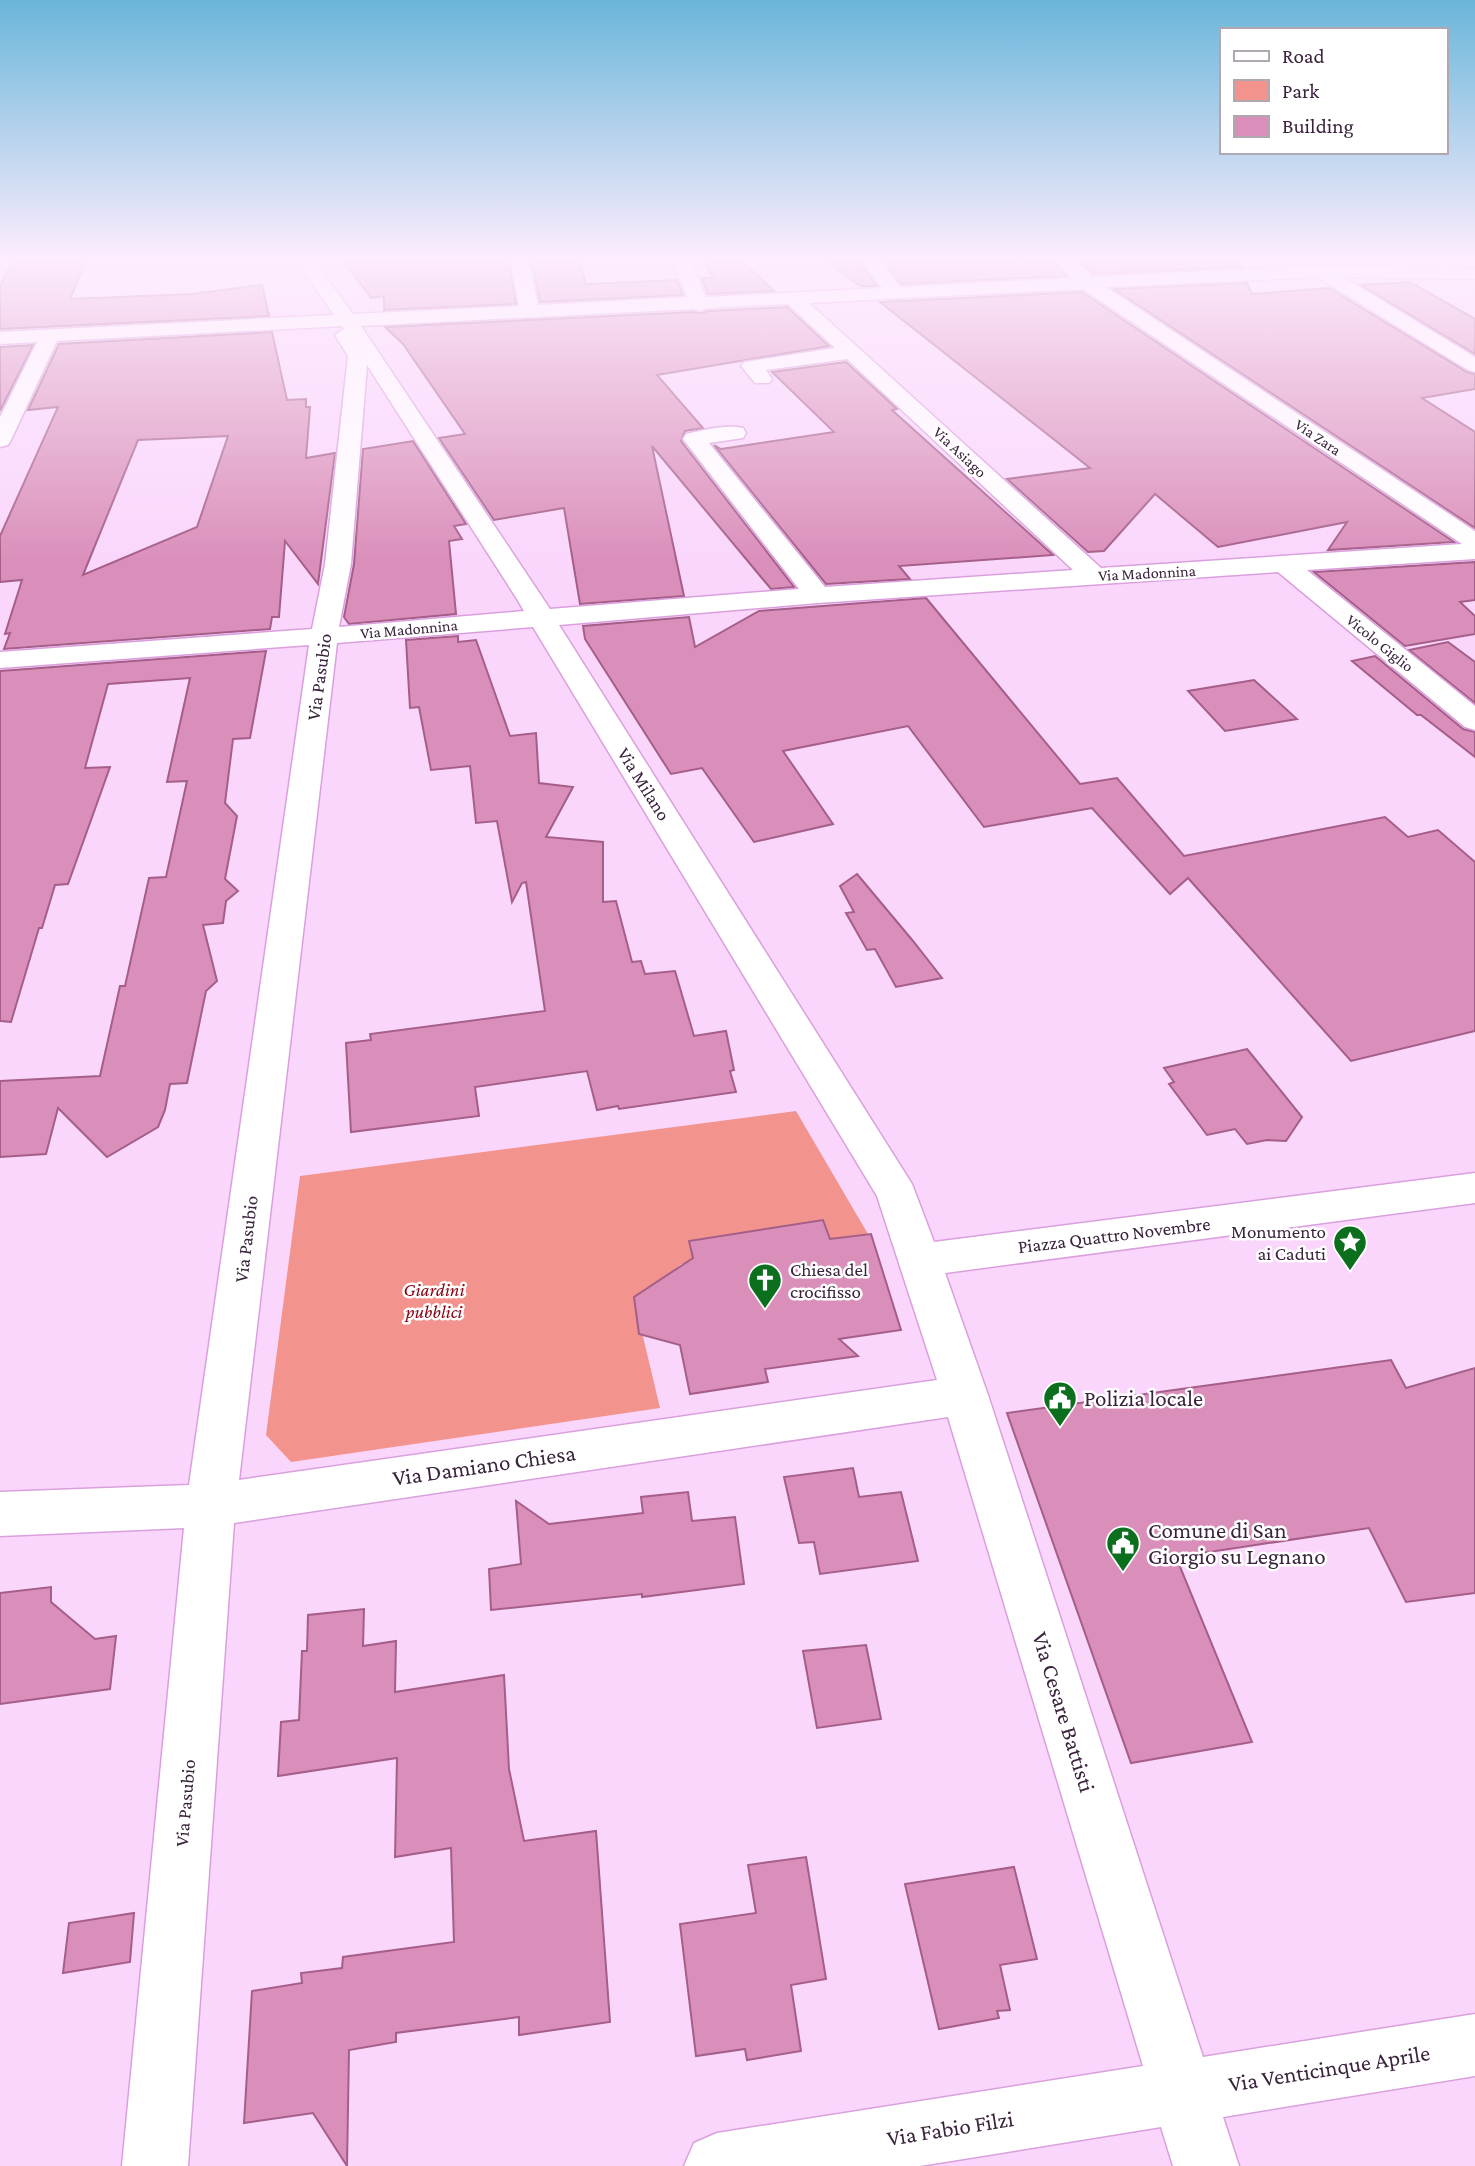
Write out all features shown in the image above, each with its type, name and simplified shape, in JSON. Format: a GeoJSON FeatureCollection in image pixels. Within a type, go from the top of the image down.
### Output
{"type":"FeatureCollection","features":[{"type":"Feature","properties":{"kind":"street"},"geometry":{"type":"LineString","coordinates":[[0,440],[39,359]]}},
{"type":"Feature","properties":{"kind":"street","name":"Via Pasubio"},"geometry":{"type":"LineString","coordinates":[[155,2166],[211,1504],[324,636],[338,564],[358,359]]}},
{"type":"Feature","properties":{"kind":"street","name":"Via Milano"},"geometry":{"type":"LineString","coordinates":[[373,359],[542,617],[897,1195],[919,1260]]}},
{"type":"Feature","properties":{"kind":"street"},"geometry":{"type":"LineString","coordinates":[[762,379],[751,366],[800,359]]}},
{"type":"Feature","properties":{"kind":"street","name":"Via Asiago"},"geometry":{"type":"LineString","coordinates":[[859,359],[1094,576]]}},
{"type":"Feature","properties":{"kind":"street","name":"Via Zara"},"geometry":{"type":"LineString","coordinates":[[1201,359],[1475,542]]}},
{"type":"Feature","properties":{"kind":"street"},"geometry":{"type":"LineString","coordinates":[[734,433],[694,439],[818,595]]}},
{"type":"Feature","properties":{"kind":"street","name":"Via Madonnina"},"geometry":{"type":"LineString","coordinates":[[0,660],[818,595],[1475,551]]}},
{"type":"Feature","properties":{"kind":"street","name":"Vicolo Giglio"},"geometry":{"type":"LineString","coordinates":[[1285,565],[1475,721]]}},
{"type":"Feature","properties":{"kind":"street","name":"Piazza Quattro Novembre"},"geometry":{"type":"LineString","coordinates":[[919,1260],[1475,1188]]}},
{"type":"Feature","properties":{"kind":"street","name":"Via Cesare Battisti"},"geometry":{"type":"LineString","coordinates":[[919,1260],[965,1395],[1206,2166]]}},
{"type":"Feature","properties":{"kind":"street","name":"Via Damiano Chiesa"},"geometry":{"type":"LineString","coordinates":[[0,1514],[211,1504],[965,1395]]}},
{"type":"Feature","properties":{"kind":"street","name":"Via Venticinque Aprile"},"geometry":{"type":"LineString","coordinates":[[1183,2091],[1475,2045]]}},
{"type":"Feature","properties":{"kind":"street","name":"Via Fabio Filzi"},"geometry":{"type":"LineString","coordinates":[[717,2166],[1183,2091]]}},
{"type":"Feature","properties":{"kind":"green space","name":"Giardini pubblici"},"geometry":{"type":"Polygon","coordinates":[[[796,1111],[875,1246],[681,1264],[635,1303],[660,1408],[291,1462],[266,1435],[300,1176],[796,1111]]]}},
{"type":"Feature","properties":{"kind":"building"},"geometry":{"type":"Polygon","coordinates":[[[0,359],[26,359],[0,411],[0,359]]]}},
{"type":"Feature","properties":{"kind":"building"},"geometry":{"type":"Polygon","coordinates":[[[52,359],[278,359],[287,400],[306,399],[306,407],[310,407],[306,458],[335,453],[318,584],[285,541],[279,617],[272,617],[270,629],[4,649],[10,633],[5,634],[22,580],[0,582],[0,536],[58,407],[28,410],[52,359]],[[228,436],[138,440],[83,575],[197,527],[228,436]]]}},
{"type":"Feature","properties":{"kind":"building"},"geometry":{"type":"Polygon","coordinates":[[[413,359],[751,359],[657,375],[703,428],[685,431],[681,441],[794,587],[771,589],[652,446],[684,596],[580,604],[564,508],[494,520],[439,438],[465,434],[413,359]]]}},
{"type":"Feature","properties":{"kind":"building"},"geometry":{"type":"Polygon","coordinates":[[[952,359],[1182,359],[1454,542],[1328,550],[1347,522],[1218,547],[1155,494],[1104,551],[1088,552],[1007,479],[1090,468],[952,359]]]}},
{"type":"Feature","properties":{"kind":"building"},"geometry":{"type":"Polygon","coordinates":[[[1220,359],[1446,359],[1475,374],[1475,389],[1422,398],[1475,432],[1475,528],[1220,359]]]}},
{"type":"Feature","properties":{"kind":"building"},"geometry":{"type":"Polygon","coordinates":[[[846,362],[897,409],[892,410],[1053,555],[899,566],[910,579],[826,584],[714,445],[721,449],[834,432],[772,372],[846,362]]]}},
{"type":"Feature","properties":{"kind":"building"},"geometry":{"type":"Polygon","coordinates":[[[413,441],[466,524],[454,526],[462,539],[449,541],[456,614],[349,624],[344,617],[354,564],[363,449],[413,441]]]}},
{"type":"Feature","properties":{"kind":"building"},"geometry":{"type":"Polygon","coordinates":[[[1475,562],[1475,600],[1460,602],[1475,616],[1475,634],[1405,646],[1314,572],[1475,562]]]}},
{"type":"Feature","properties":{"kind":"building"},"geometry":{"type":"Polygon","coordinates":[[[926,598],[1080,784],[1117,778],[1184,856],[1385,817],[1408,837],[1438,830],[1475,862],[1475,1031],[1351,1061],[1188,878],[1170,894],[1092,808],[984,827],[908,726],[783,751],[833,824],[754,842],[702,768],[671,774],[585,639],[583,626],[689,617],[695,647],[759,611],[926,598]]]}},
{"type":"Feature","properties":{"kind":"building"},"geometry":{"type":"Polygon","coordinates":[[[458,636],[458,642],[476,640],[510,736],[536,733],[539,783],[573,787],[546,837],[603,842],[603,902],[616,901],[632,962],[641,961],[645,974],[675,971],[694,1036],[726,1031],[734,1070],[730,1071],[736,1092],[597,1110],[587,1071],[475,1087],[479,1116],[351,1132],[346,1043],[371,1040],[370,1034],[545,1011],[526,882],[522,883],[512,902],[497,821],[476,823],[470,766],[431,770],[419,707],[410,708],[406,640],[458,636]]]}},
{"type":"Feature","properties":{"kind":"building"},"geometry":{"type":"Polygon","coordinates":[[[1448,642],[1475,662],[1475,703],[1409,650],[1448,642]]]}},
{"type":"Feature","properties":{"kind":"building"},"geometry":{"type":"Polygon","coordinates":[[[266,651],[250,738],[233,739],[225,803],[237,816],[225,879],[238,891],[226,901],[223,923],[203,925],[217,981],[206,991],[187,1083],[170,1084],[165,1110],[158,1127],[107,1157],[58,1108],[46,1154],[0,1157],[0,1081],[100,1076],[120,986],[125,986],[149,878],[166,877],[187,781],[167,782],[190,678],[108,684],[85,768],[110,767],[68,884],[55,885],[11,1022],[0,1021],[0,671],[266,651]]]}},
{"type":"Feature","properties":{"kind":"building"},"geometry":{"type":"Polygon","coordinates":[[[1375,656],[1463,729],[1475,732],[1475,757],[1421,715],[1417,715],[1352,661],[1375,656]]]}},
{"type":"Feature","properties":{"kind":"building"},"geometry":{"type":"Polygon","coordinates":[[[1254,680],[1297,719],[1225,731],[1188,691],[1254,680]]]}},
{"type":"Feature","properties":{"kind":"building"},"geometry":{"type":"Polygon","coordinates":[[[857,874],[942,978],[896,987],[875,949],[867,950],[846,913],[854,912],[840,886],[857,874]]]}},
{"type":"Feature","properties":{"kind":"building"},"geometry":{"type":"Polygon","coordinates":[[[1247,1049],[1302,1117],[1286,1141],[1267,1140],[1247,1144],[1235,1129],[1207,1135],[1169,1084],[1174,1082],[1164,1068],[1247,1049]]]}},
{"type":"Feature","properties":{"kind":"building","name":"Chiesa del crocifisso"},"geometry":{"type":"Polygon","coordinates":[[[823,1220],[830,1239],[871,1234],[901,1330],[839,1339],[858,1356],[765,1369],[768,1382],[690,1394],[680,1345],[639,1334],[634,1297],[693,1258],[689,1241],[823,1220]]]}},
{"type":"Feature","properties":{"kind":"building","name":"Comune di San Giorgio su Legnano"},"geometry":{"type":"Polygon","coordinates":[[[1391,1360],[1406,1388],[1475,1368],[1475,1593],[1406,1602],[1369,1528],[1176,1557],[1252,1742],[1131,1763],[1007,1413],[1391,1360]]]}},
{"type":"Feature","properties":{"kind":"building"},"geometry":{"type":"Polygon","coordinates":[[[853,1468],[859,1497],[901,1492],[918,1561],[820,1574],[814,1542],[799,1543],[784,1477],[853,1468]]]}},
{"type":"Feature","properties":{"kind":"building"},"geometry":{"type":"Polygon","coordinates":[[[688,1492],[692,1521],[735,1517],[744,1584],[642,1597],[642,1594],[491,1610],[489,1569],[521,1564],[516,1501],[549,1524],[643,1513],[641,1497],[688,1492]]]}},
{"type":"Feature","properties":{"kind":"building"},"geometry":{"type":"Polygon","coordinates":[[[51,1587],[51,1602],[95,1639],[116,1636],[110,1689],[0,1704],[0,1593],[51,1587]]]}},
{"type":"Feature","properties":{"kind":"building"},"geometry":{"type":"Polygon","coordinates":[[[364,1609],[363,1646],[396,1641],[395,1692],[504,1675],[509,1769],[524,1841],[596,1831],[610,2022],[519,2035],[519,2017],[396,2033],[396,2042],[349,2050],[347,2166],[313,2113],[244,2123],[252,1991],[302,1983],[301,1973],[342,1968],[343,1957],[454,1942],[451,1848],[395,1857],[397,1758],[278,1776],[281,1722],[299,1720],[302,1651],[307,1651],[308,1615],[364,1609]]]}},
{"type":"Feature","properties":{"kind":"building"},"geometry":{"type":"Polygon","coordinates":[[[866,1645],[881,1719],[817,1728],[803,1651],[866,1645]]]}},
{"type":"Feature","properties":{"kind":"building"},"geometry":{"type":"Polygon","coordinates":[[[806,1857],[826,1979],[791,1985],[801,2051],[747,2060],[745,2049],[696,2056],[680,1924],[756,1913],[748,1865],[806,1857]]]}},
{"type":"Feature","properties":{"kind":"building"},"geometry":{"type":"Polygon","coordinates":[[[1014,1867],[1037,1959],[1000,1965],[1010,2010],[997,2011],[999,2018],[939,2029],[905,1884],[1014,1867]]]}},
{"type":"Feature","properties":{"kind":"building"},"geometry":{"type":"Polygon","coordinates":[[[134,1913],[130,1962],[63,1973],[69,1923],[134,1913]]]}},
{"type":"Feature","properties":{"kind":"place","name":"Monumento ai Caduti"},"geometry":{"type":"Point","coordinates":[1350,1272]}},
{"type":"Feature","properties":{"kind":"place","name":"Chiesa del crocifisso"},"geometry":{"type":"Point","coordinates":[765,1310]}},
{"type":"Feature","properties":{"kind":"place","name":"Polizia locale"},"geometry":{"type":"Point","coordinates":[1060,1428]}},
{"type":"Feature","properties":{"kind":"place","name":"Comune di San Giorgio su Legnano"},"geometry":{"type":"Point","coordinates":[1123,1573]}}]}
